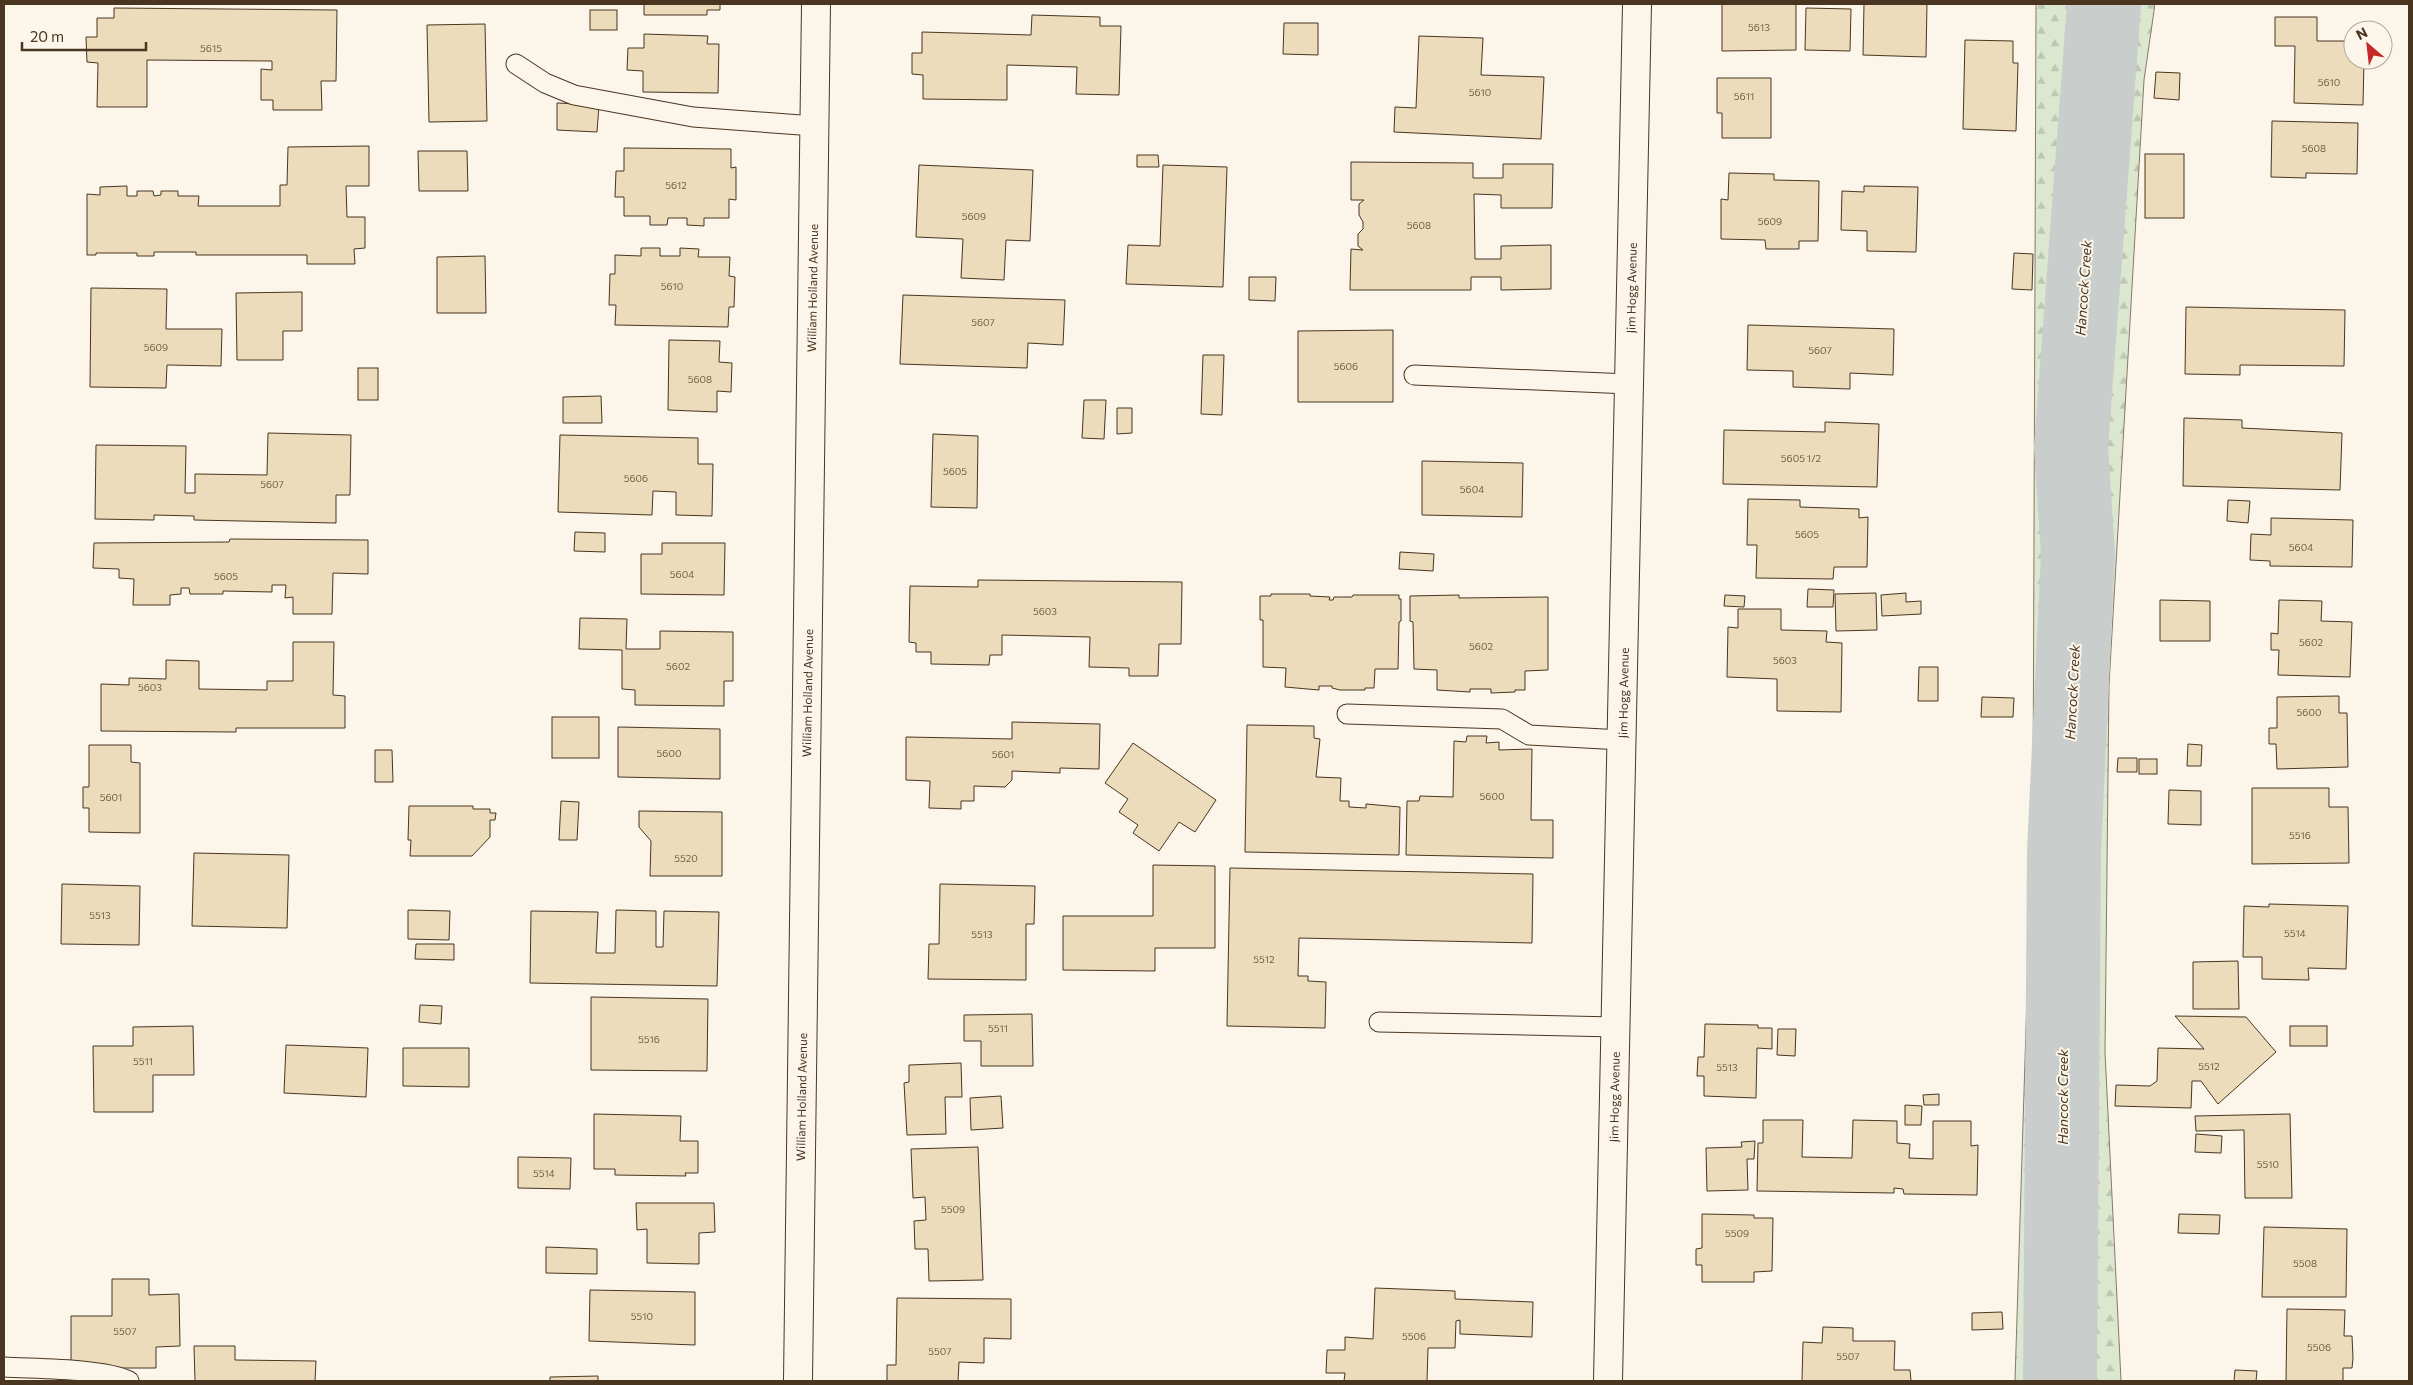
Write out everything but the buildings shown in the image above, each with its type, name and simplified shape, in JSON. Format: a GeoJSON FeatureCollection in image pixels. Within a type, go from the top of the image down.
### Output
{"type":"FeatureCollection","features":[{"type":"Feature","properties":{"kind":"street","name":"William Holland Avenue"},"geometry":{"type":"LineString","coordinates":[[798,1381],[816,4]]}},
{"type":"Feature","properties":{"kind":"street","name":"Jim Hogg Avenue"},"geometry":{"type":"LineString","coordinates":[[1608,1381],[1637,4]]}},
{"type":"Feature","properties":{"kind":"lane"},"geometry":{"type":"LineString","coordinates":[[516,64],[544,82],[582,97],[693,117],[814,126]]}},
{"type":"Feature","properties":{"kind":"lane"},"geometry":{"type":"LineString","coordinates":[[1414,375],[1629,384]]}},
{"type":"Feature","properties":{"kind":"lane"},"geometry":{"type":"LineString","coordinates":[[1347,714],[1502,719],[1529,735],[1622,740]]}},
{"type":"Feature","properties":{"kind":"lane"},"geometry":{"type":"LineString","coordinates":[[1379,1022],[1616,1028]]}},
{"type":"Feature","properties":{"kind":"lane"},"geometry":{"type":"LineString","coordinates":[[4,1367],[70,1371],[121,1378],[129,1381]]}},
{"type":"Feature","properties":{"kind":"green space"},"geometry":{"type":"Polygon","coordinates":[[[2036,4],[2155,4],[2144,80],[2109,685],[2105,1052],[2121,1381],[2015,1381],[2033,803],[2036,4]]]}},
{"type":"Feature","properties":{"kind":"waterway","name":"Hancock Creek"},"geometry":{"type":"LineString","coordinates":[[2060,1381],[2064,852],[2078,554],[2071,447],[2104,4]]}}]}
